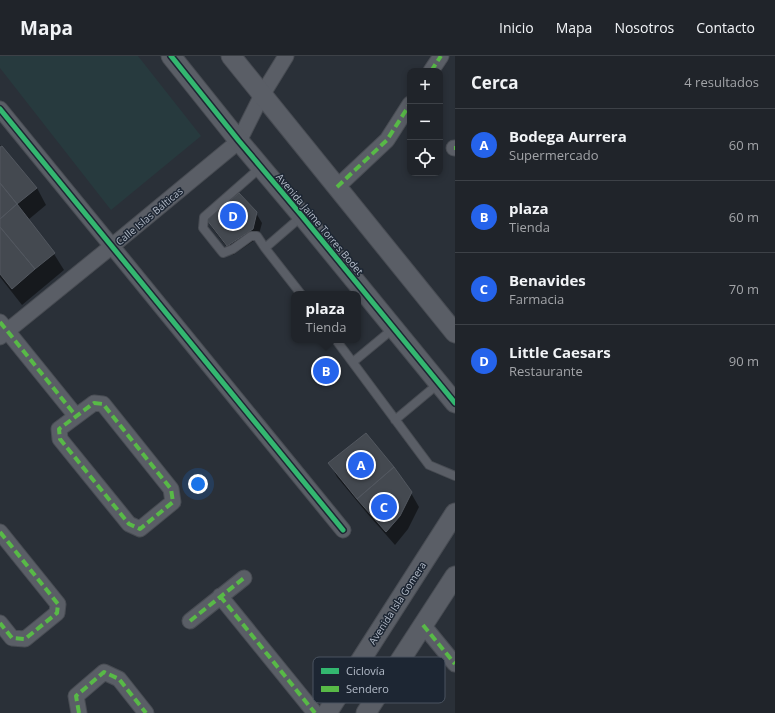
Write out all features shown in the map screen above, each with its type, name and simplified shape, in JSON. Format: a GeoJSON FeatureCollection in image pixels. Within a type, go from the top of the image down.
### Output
{"type":"FeatureCollection","features":[{"type":"Feature","properties":{"kind":"street","name":"Avenida Jaime Torres Bodet"},"geometry":{"type":"LineString","coordinates":[[171,56],[239,141],[455,403]]}},
{"type":"Feature","properties":{"kind":"street"},"geometry":{"type":"LineString","coordinates":[[231,56],[455,333]]}},
{"type":"Feature","properties":{"kind":"street","name":"Calle Islas Bálticas"},"geometry":{"type":"LineString","coordinates":[[2,330],[112,246],[239,141],[262,95],[286,56]]}},
{"type":"Feature","properties":{"kind":"street"},"geometry":{"type":"LineString","coordinates":[[433,68],[441,56]]}},
{"type":"Feature","properties":{"kind":"street"},"geometry":{"type":"LineString","coordinates":[[0,109],[343,530]]}},
{"type":"Feature","properties":{"kind":"street"},"geometry":{"type":"LineString","coordinates":[[337,187],[387,140],[407,109]]}},
{"type":"Feature","properties":{"kind":"street"},"geometry":{"type":"LineString","coordinates":[[2,330],[76,416]]}},
{"type":"Feature","properties":{"kind":"street"},"geometry":{"type":"LineString","coordinates":[[94,403],[103,404],[171,489],[173,502],[140,529],[129,524],[60,439],[59,429],[76,416],[94,403]]}},
{"type":"Feature","properties":{"kind":"street","name":"Avenida Isla Gomera"},"geometry":{"type":"LineString","coordinates":[[363,657],[455,513]]}},
{"type":"Feature","properties":{"kind":"street"},"geometry":{"type":"LineString","coordinates":[[0,532],[58,604],[57,613],[25,639],[12,638],[0,624]]}},
{"type":"Feature","properties":{"kind":"street"},"geometry":{"type":"LineString","coordinates":[[402,657],[455,576]]}},
{"type":"Feature","properties":{"kind":"street"},"geometry":{"type":"LineString","coordinates":[[190,621],[244,578]]}},
{"type":"Feature","properties":{"kind":"street"},"geometry":{"type":"LineString","coordinates":[[220,596],[315,713]]}},
{"type":"Feature","properties":{"kind":"street"},"geometry":{"type":"LineString","coordinates":[[423,625],[455,664]]}},
{"type":"Feature","properties":{"kind":"street"},"geometry":{"type":"LineString","coordinates":[[79,713],[76,696],[104,672],[118,679],[146,713]]}},
{"type":"Feature","properties":{"kind":"street","name":"Avenida Isla Gomera"},"geometry":{"type":"LineString","coordinates":[[327,713],[333,703]]}},
{"type":"Feature","properties":{"kind":"street"},"geometry":{"type":"LineString","coordinates":[[366,713],[372,703]]}},
{"type":"Feature","properties":{"kind":"lane"},"geometry":{"type":"LineString","coordinates":[[261,167],[204,217],[203,228],[223,253],[233,249],[252,236],[257,236],[299,291]]}},
{"type":"Feature","properties":{"kind":"lane"},"geometry":{"type":"LineString","coordinates":[[265,248],[302,216]]}},
{"type":"Feature","properties":{"kind":"lane"},"geometry":{"type":"LineString","coordinates":[[353,362],[394,328]]}},
{"type":"Feature","properties":{"kind":"lane"},"geometry":{"type":"LineString","coordinates":[[338,343],[429,465],[455,476]]}},
{"type":"Feature","properties":{"kind":"lane"},"geometry":{"type":"LineString","coordinates":[[395,420],[438,384]]}},
{"type":"Feature","properties":{"kind":"green space"},"geometry":{"type":"Polygon","coordinates":[[[0,56],[138,56],[201,136],[111,210],[0,68],[0,56]]]}},
{"type":"Feature","properties":{"kind":"building"},"geometry":{"type":"Polygon","coordinates":[[[2,146],[37,188],[17,204],[0,183],[0,147],[2,146]]]}},
{"type":"Feature","properties":{"kind":"building"},"geometry":{"type":"Polygon","coordinates":[[[0,183],[17,204],[0,219],[0,183]]]}},
{"type":"Feature","properties":{"kind":"building"},"geometry":{"type":"Polygon","coordinates":[[[239,193],[257,212],[253,229],[227,246],[207,220],[239,193]]]}},
{"type":"Feature","properties":{"kind":"building"},"geometry":{"type":"Polygon","coordinates":[[[17,204],[55,253],[35,269],[0,227],[0,219],[17,204]]]}},
{"type":"Feature","properties":{"kind":"building"},"geometry":{"type":"Polygon","coordinates":[[[0,227],[35,269],[12,289],[0,274],[0,227]]]}},
{"type":"Feature","properties":{"kind":"building"},"geometry":{"type":"Polygon","coordinates":[[[366,433],[394,467],[357,499],[328,463],[366,433]]]}},
{"type":"Feature","properties":{"kind":"building"},"geometry":{"type":"Polygon","coordinates":[[[394,467],[412,492],[400,516],[386,532],[357,499],[394,467]]]}},
{"type":"Feature","properties":{"kind":"marked path"},"geometry":{"type":"LineString","coordinates":[[433,68],[441,56]]}},
{"type":"Feature","properties":{"kind":"marked path"},"geometry":{"type":"LineString","coordinates":[[337,187],[387,140],[407,109]]}},
{"type":"Feature","properties":{"kind":"marked path"},"geometry":{"type":"LineString","coordinates":[[0,322],[76,416]]}},
{"type":"Feature","properties":{"kind":"marked path"},"geometry":{"type":"LineString","coordinates":[[94,403],[103,404],[171,489],[173,502],[140,529],[129,524],[60,439],[59,429],[94,403]]}},
{"type":"Feature","properties":{"kind":"marked path"},"geometry":{"type":"LineString","coordinates":[[0,532],[58,604],[57,613],[25,639],[12,638],[0,623]]}},
{"type":"Feature","properties":{"kind":"marked path"},"geometry":{"type":"LineString","coordinates":[[190,621],[244,578]]}},
{"type":"Feature","properties":{"kind":"marked path"},"geometry":{"type":"LineString","coordinates":[[220,596],[315,713]]}},
{"type":"Feature","properties":{"kind":"marked path"},"geometry":{"type":"LineString","coordinates":[[423,625],[455,664]]}},
{"type":"Feature","properties":{"kind":"marked path"},"geometry":{"type":"LineString","coordinates":[[79,713],[76,696],[104,672],[119,679],[146,713]]}},
{"type":"Feature","properties":{"kind":"cycle path"},"geometry":{"type":"LineString","coordinates":[[171,56],[239,141],[455,403]]}},
{"type":"Feature","properties":{"kind":"cycle path"},"geometry":{"type":"LineString","coordinates":[[0,109],[343,530]]}},
{"type":"Feature","properties":{"kind":"place","name":"Little Caesars"},"geometry":{"type":"Point","coordinates":[233,216]}},
{"type":"Feature","properties":{"kind":"place","name":"plaza"},"geometry":{"type":"Point","coordinates":[326,371]}},
{"type":"Feature","properties":{"kind":"place","name":"Bodega Aurrera"},"geometry":{"type":"Point","coordinates":[361,465]}},
{"type":"Feature","properties":{"kind":"place","name":"Benavides"},"geometry":{"type":"Point","coordinates":[384,507]}}]}
